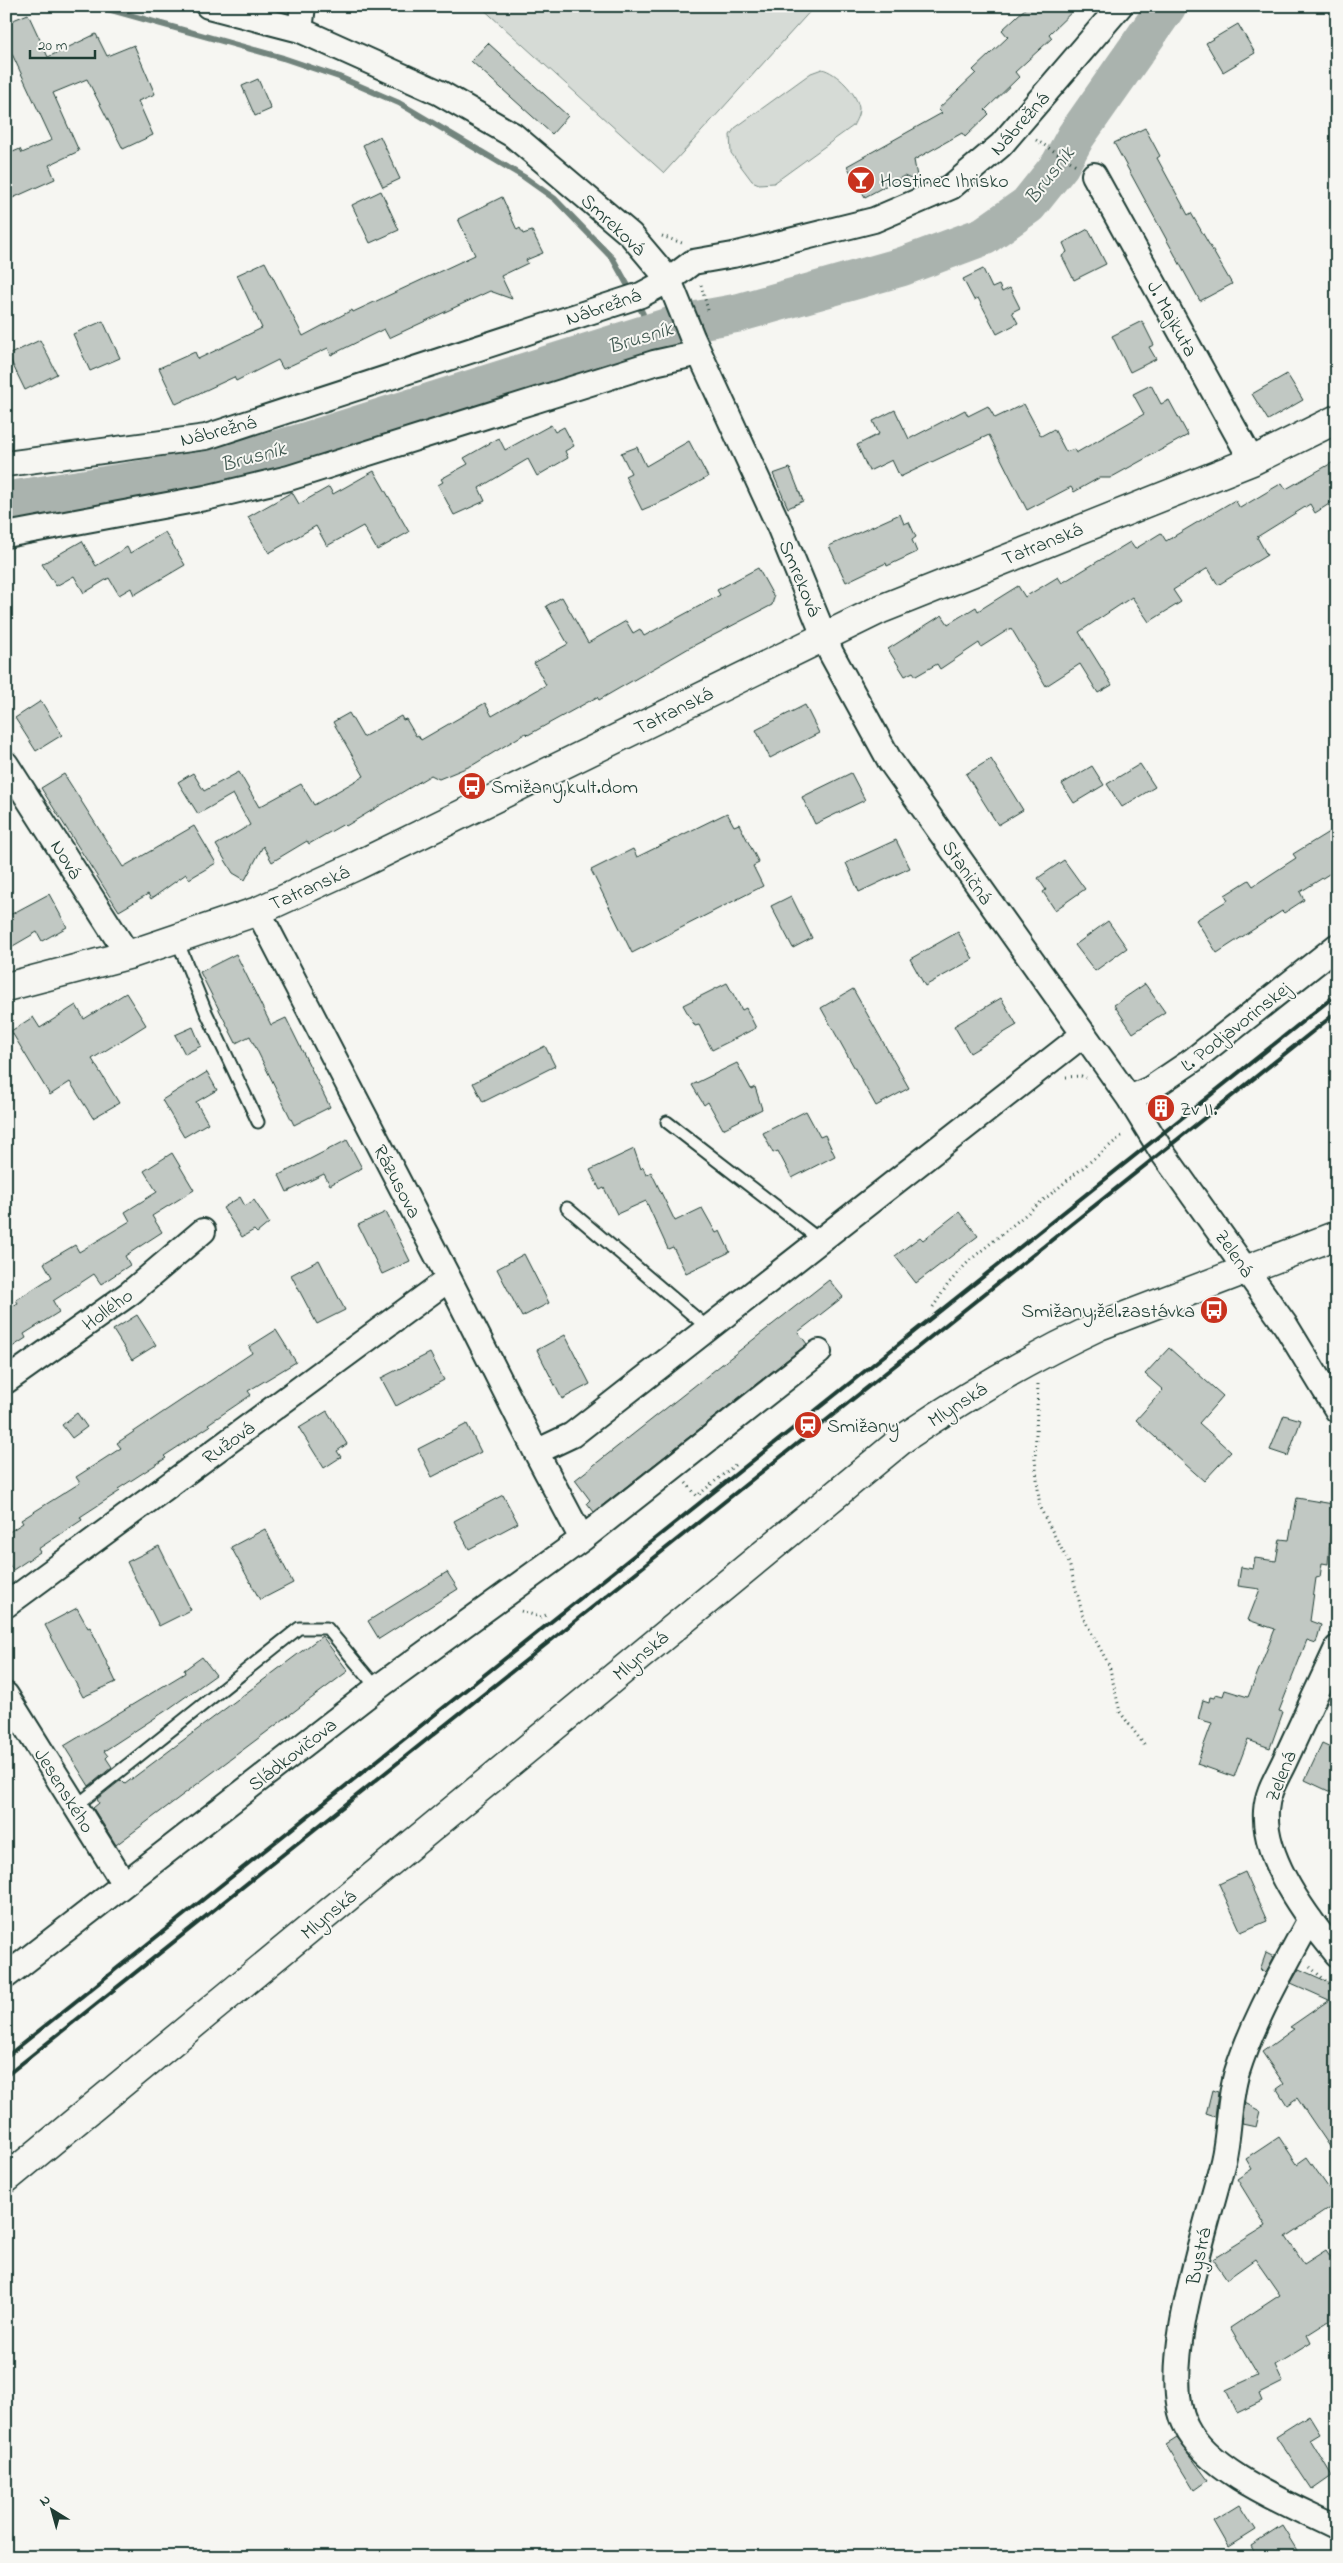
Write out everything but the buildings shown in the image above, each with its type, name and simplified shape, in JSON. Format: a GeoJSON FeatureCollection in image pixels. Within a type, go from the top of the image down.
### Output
{"type":"FeatureCollection","features":[{"type":"Feature","properties":{"kind":"street","name":"Smreková"},"geometry":{"type":"LineString","coordinates":[[208,6],[300,30],[440,93],[513,135],[631,235],[669,280],[695,345],[779,526],[824,635]]}},
{"type":"Feature","properties":{"kind":"street"},"geometry":{"type":"LineString","coordinates":[[300,30],[303,6]]}},
{"type":"Feature","properties":{"kind":"street","name":"Nábrežná"},"geometry":{"type":"LineString","coordinates":[[6,464],[206,437],[633,298],[669,280],[693,262],[733,255],[874,220],[951,186],[1000,145],[1120,6]]}},
{"type":"Feature","properties":{"kind":"street","name":"J. Majkuta"},"geometry":{"type":"LineString","coordinates":[[1094,175],[1252,461]]}},
{"type":"Feature","properties":{"kind":"street"},"geometry":{"type":"LineString","coordinates":[[6,535],[206,498],[289,478],[654,363],[695,345]]}},
{"type":"Feature","properties":{"kind":"street","name":"Tatranská"},"geometry":{"type":"LineString","coordinates":[[6,986],[128,955],[177,940],[258,911],[364,862],[824,635],[908,598],[1252,461],[1337,419]]}},
{"type":"Feature","properties":{"kind":"street","name":"Staničná"},"geometry":{"type":"LineString","coordinates":[[824,635],[831,654],[890,761],[1134,1106]]}},
{"type":"Feature","properties":{"kind":"street","name":"Nová"},"geometry":{"type":"LineString","coordinates":[[6,764],[128,955]]}},
{"type":"Feature","properties":{"kind":"street","name":"Rázusova"},"geometry":{"type":"LineString","coordinates":[[258,911],[582,1540]]}},
{"type":"Feature","properties":{"kind":"street","name":"Ľ. Podjavorinskej"},"geometry":{"type":"LineString","coordinates":[[1134,1106],[1150,1089],[1193,1060],[1337,946]]}},
{"type":"Feature","properties":{"kind":"street"},"geometry":{"type":"LineString","coordinates":[[536,1452],[572,1435],[1084,1034]]}},
{"type":"Feature","properties":{"kind":"street","name":"Zelená"},"geometry":{"type":"LineString","coordinates":[[1134,1106],[1162,1152],[1286,1326],[1337,1410]]}},
{"type":"Feature","properties":{"kind":"street","name":"Hollého"},"geometry":{"type":"LineString","coordinates":[[6,1381],[130,1293],[203,1230]]}},
{"type":"Feature","properties":{"kind":"street","name":"Mlynská"},"geometry":{"type":"LineString","coordinates":[[6,2179],[874,1462],[955,1404],[1028,1361],[1099,1326],[1337,1235]]}},
{"type":"Feature","properties":{"kind":"street","name":"Ružová"},"geometry":{"type":"LineString","coordinates":[[6,1605],[449,1279]]}},
{"type":"Feature","properties":{"kind":"street","name":"Sládkovičova"},"geometry":{"type":"LineString","coordinates":[[6,1976],[377,1688],[582,1540],[819,1352]]}},
{"type":"Feature","properties":{"kind":"street","name":"Zelená"},"geometry":{"type":"LineString","coordinates":[[1333,1943],[1310,1919],[1280,1869],[1271,1848],[1266,1811],[1272,1785],[1337,1648]]}},
{"type":"Feature","properties":{"kind":"street","name":"Jesenského"},"geometry":{"type":"LineString","coordinates":[[6,1696],[124,1884]]}},
{"type":"Feature","properties":{"kind":"street","name":"Bystrá"},"geometry":{"type":"LineString","coordinates":[[1310,1919],[1256,2023],[1237,2073],[1227,2121],[1223,2159],[1206,2222],[1180,2341],[1175,2384],[1179,2408],[1186,2426],[1198,2445],[1215,2461],[1241,2479],[1337,2528]]}},
{"type":"Feature","properties":{"kind":"lane"},"geometry":{"type":"LineString","coordinates":[[177,940],[206,1012],[258,1122]]}},
{"type":"Feature","properties":{"kind":"lane"},"geometry":{"type":"LineString","coordinates":[[667,1122],[820,1240]]}},
{"type":"Feature","properties":{"kind":"lane"},"geometry":{"type":"LineString","coordinates":[[567,1208],[708,1328]]}},
{"type":"Feature","properties":{"kind":"lane"},"geometry":{"type":"LineString","coordinates":[[76,1806],[299,1628],[327,1628],[377,1688]]}},
{"type":"Feature","properties":{"kind":"path"},"geometry":{"type":"LineString","coordinates":[[1036,140],[1094,175]]}},
{"type":"Feature","properties":{"kind":"path"},"geometry":{"type":"LineString","coordinates":[[1062,1078],[1081,1076],[1089,1080]]}},
{"type":"Feature","properties":{"kind":"path"},"geometry":{"type":"LineString","coordinates":[[934,1307],[948,1284],[969,1262],[1119,1140],[1134,1106]]}},
{"type":"Feature","properties":{"kind":"path"},"geometry":{"type":"LineString","coordinates":[[1028,1361],[1038,1382],[1035,1460],[1040,1508],[1069,1563],[1084,1619],[1109,1665],[1120,1712],[1144,1746]]}},
{"type":"Feature","properties":{"kind":"path"},"geometry":{"type":"LineString","coordinates":[[697,1496],[736,1464]]}},
{"type":"Feature","properties":{"kind":"path"},"geometry":{"type":"LineString","coordinates":[[1292,1952],[1337,1991]]}},
{"type":"Feature","properties":{"kind":"shaded area"},"geometry":{"type":"Polygon","coordinates":[[[480,6],[813,6],[814,7],[664,173],[480,6]]]}},
{"type":"Feature","properties":{"kind":"shaded area"},"geometry":{"type":"Polygon","coordinates":[[[822,69],[833,74],[845,84],[854,96],[859,108],[853,126],[774,183],[759,184],[752,181],[731,153],[730,135],[735,128],[811,73],[822,69]]]}},
{"type":"Feature","properties":{"kind":"waterway"},"geometry":{"type":"LineString","coordinates":[[97,6],[283,58],[339,77],[399,103],[524,177],[555,199],[613,259],[632,293]]}},
{"type":"Feature","properties":{"kind":"waterway","name":"Brusník"},"geometry":{"type":"LineString","coordinates":[[6,501],[198,471],[301,443],[678,324],[738,313],[901,267],[984,236],[1028,205],[1060,165],[1076,136],[1167,6]]}},
{"type":"Feature","properties":{"kind":"waterway"},"geometry":{"type":"LineString","coordinates":[[637,302],[643,314],[643,335]]}},
{"type":"Feature","properties":{"kind":"railway"},"geometry":{"type":"LineString","coordinates":[[6,2057],[1337,994]]}},
{"type":"Feature","properties":{"kind":"railway"},"geometry":{"type":"LineString","coordinates":[[6,2076],[1337,1012]]}},
{"type":"Feature","properties":{"kind":"place","name":"Hostinec Ihrisko"},"geometry":{"type":"Point","coordinates":[861,180]}},
{"type":"Feature","properties":{"kind":"place","name":"Smižany,kult.dom"},"geometry":{"type":"Point","coordinates":[472,786]}},
{"type":"Feature","properties":{"kind":"place","name":"Zv II."},"geometry":{"type":"Point","coordinates":[1161,1108]}},
{"type":"Feature","properties":{"kind":"place","name":"Smižany,žel.zastávka"},"geometry":{"type":"Point","coordinates":[1214,1310]}},
{"type":"Feature","properties":{"kind":"place","name":"Smižany"},"geometry":{"type":"Point","coordinates":[808,1425]}}]}
